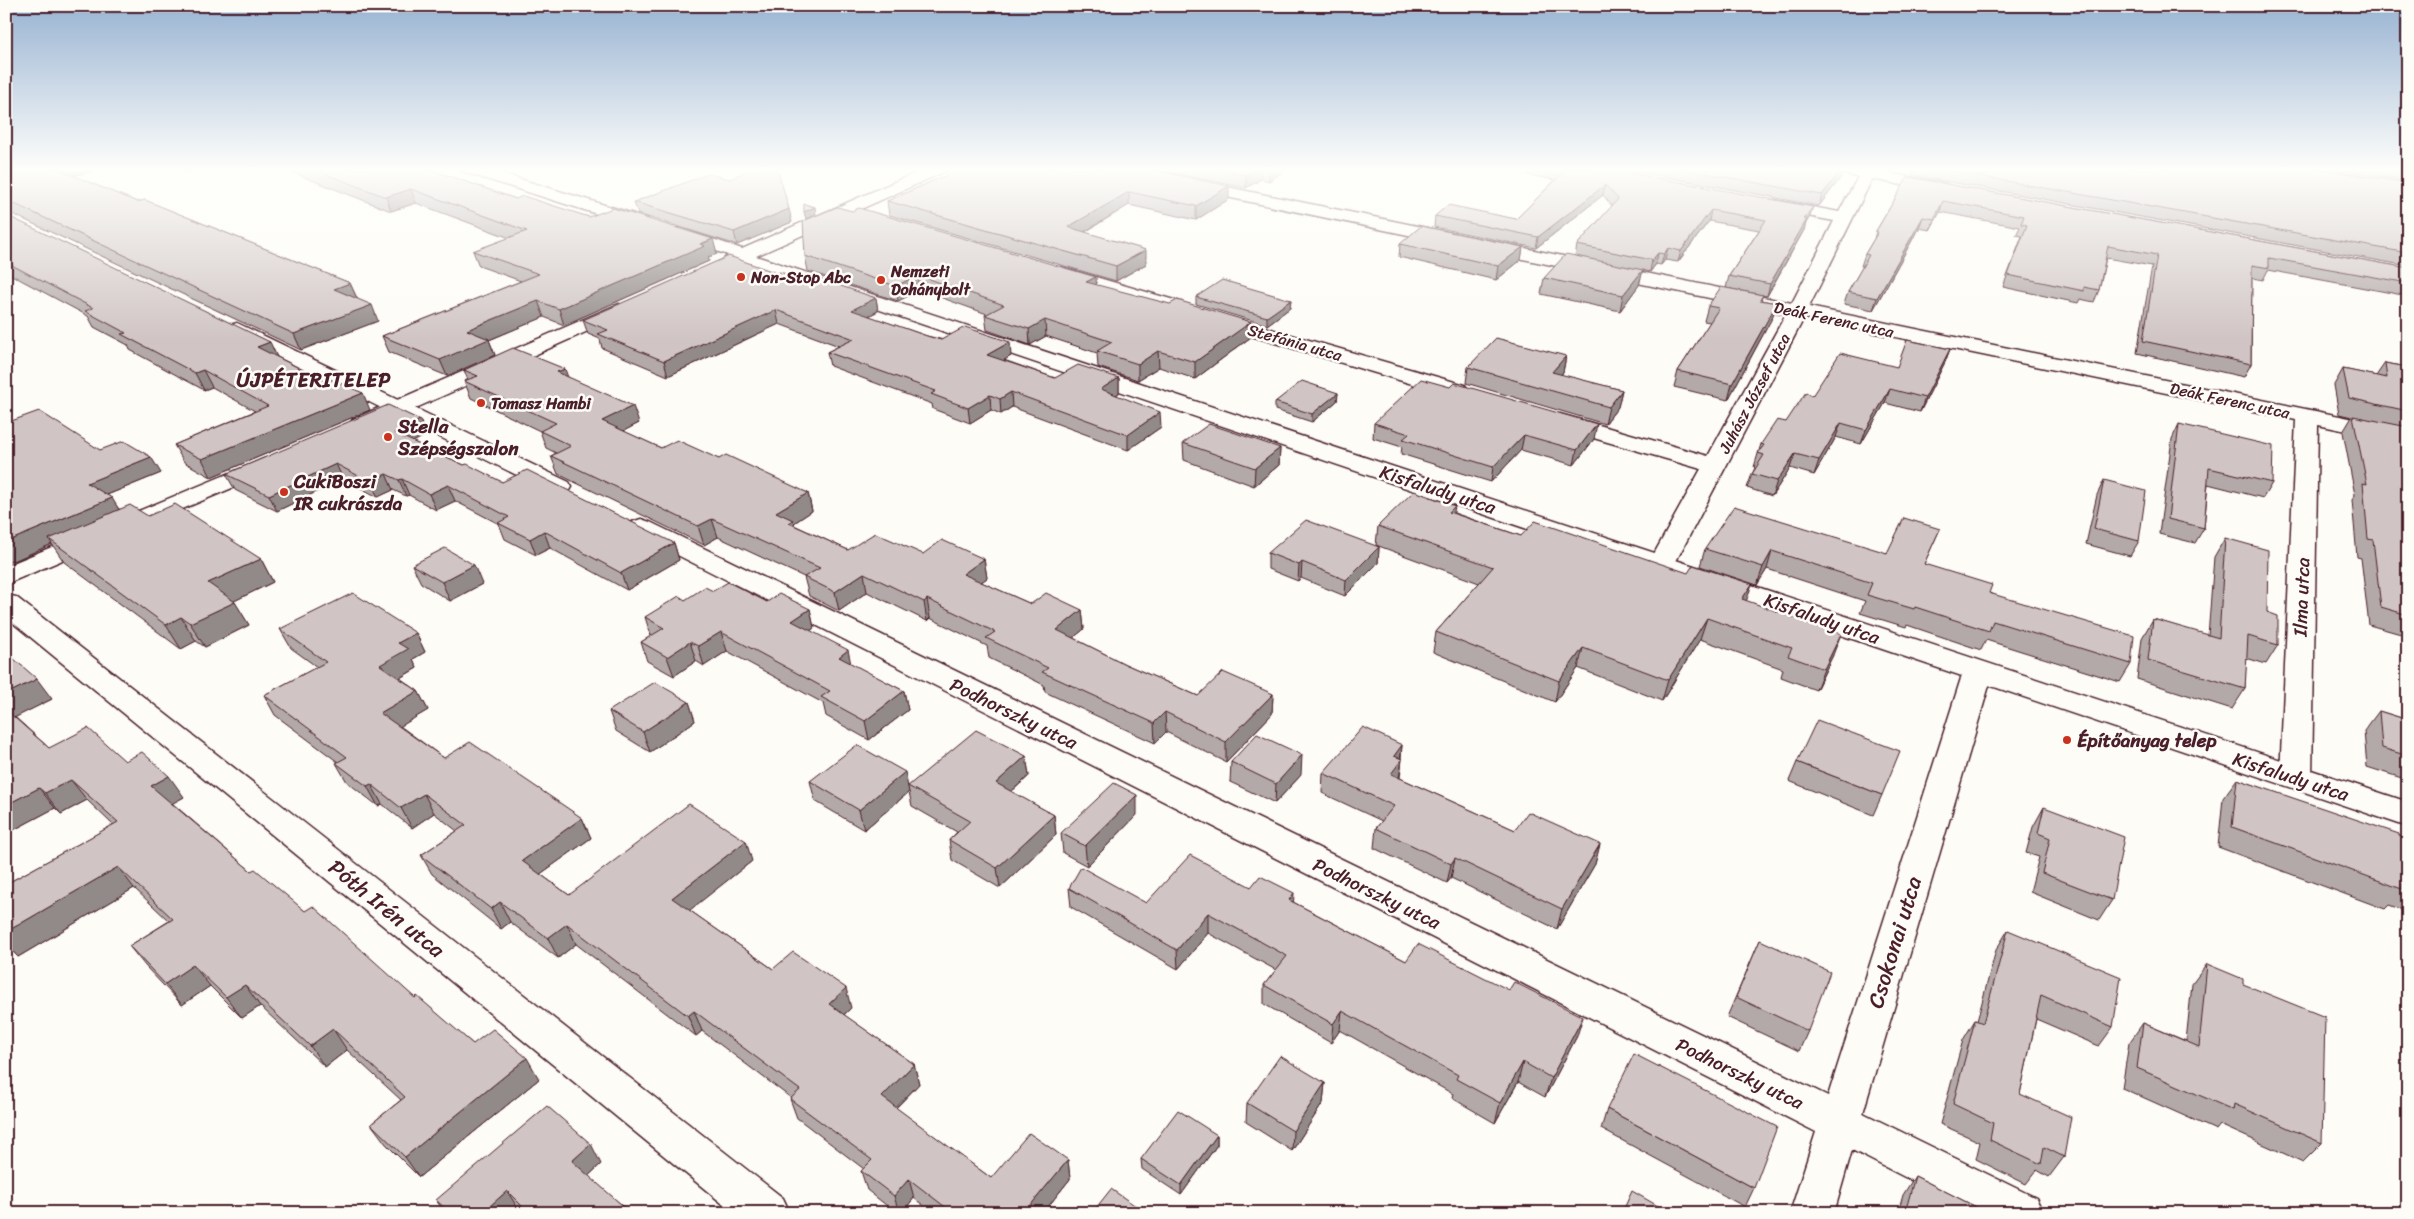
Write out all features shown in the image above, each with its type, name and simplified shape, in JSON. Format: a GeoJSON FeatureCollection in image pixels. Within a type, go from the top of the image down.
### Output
{"type":"FeatureCollection","features":[{"type":"Feature","properties":{"kind":"street","name":"Kisfaludy utca"},"geometry":{"type":"LineString","coordinates":[[651,225],[729,249],[756,263],[1662,563],[1978,672],[2408,815]]}},
{"type":"Feature","properties":{"kind":"street"},"geometry":{"type":"LineString","coordinates":[[716,268],[812,225]]}},
{"type":"Feature","properties":{"kind":"street","name":"Deák Ferenc utca"},"geometry":{"type":"LineString","coordinates":[[1385,225],[1797,312],[2408,437]]}},
{"type":"Feature","properties":{"kind":"street","name":"Juhász József utca"},"geometry":{"type":"LineString","coordinates":[[1662,563],[1797,312],[1841,225]]}},
{"type":"Feature","properties":{"kind":"street","name":"Stefánia utca"},"geometry":{"type":"LineString","coordinates":[[1047,269],[1476,396]]}},
{"type":"Feature","properties":{"kind":"street"},"geometry":{"type":"LineString","coordinates":[[344,431],[634,303]]}},
{"type":"Feature","properties":{"kind":"street"},"geometry":{"type":"LineString","coordinates":[[221,321],[583,499]]}},
{"type":"Feature","properties":{"kind":"street"},"geometry":{"type":"LineString","coordinates":[[1543,416],[1715,466]]}},
{"type":"Feature","properties":{"kind":"street","name":"Ilma utca"},"geometry":{"type":"LineString","coordinates":[[2296,777],[2307,416]]}},
{"type":"Feature","properties":{"kind":"street"},"geometry":{"type":"LineString","coordinates":[[6,576],[280,459]]}},
{"type":"Feature","properties":{"kind":"street","name":"Podhorszky utca"},"geometry":{"type":"LineString","coordinates":[[619,516],[2020,1213]]}},
{"type":"Feature","properties":{"kind":"street","name":"Póth Irén utca"},"geometry":{"type":"LineString","coordinates":[[6,602],[768,1213]]}},
{"type":"Feature","properties":{"kind":"street","name":"Csokonai utca"},"geometry":{"type":"LineString","coordinates":[[1812,1213],[1838,1122],[1978,672]]}},
{"type":"Feature","properties":{"kind":"building"},"geometry":{"type":"Polygon","coordinates":[[[6,225],[27,225],[270,342],[257,347],[325,381],[330,379],[363,393],[202,459],[174,445],[268,406],[203,370],[195,373],[121,334],[126,333],[85,311],[93,308],[6,262],[6,225]]]}},
{"type":"Feature","properties":{"kind":"building"},"geometry":{"type":"Polygon","coordinates":[[[59,225],[206,225],[350,283],[334,289],[372,305],[294,334],[59,225]]]}},
{"type":"Feature","properties":{"kind":"building"},"geometry":{"type":"Polygon","coordinates":[[[510,225],[667,225],[713,239],[700,244],[705,246],[559,309],[538,301],[467,330],[489,339],[440,360],[382,336],[539,274],[473,251],[527,231],[510,225]]]}},
{"type":"Feature","properties":{"kind":"building"},"geometry":{"type":"Polygon","coordinates":[[[710,225],[751,225],[734,232],[710,225]]]}},
{"type":"Feature","properties":{"kind":"building"},"geometry":{"type":"Polygon","coordinates":[[[803,225],[917,225],[1096,277],[1086,282],[1170,304],[1177,300],[1251,322],[1195,362],[1158,351],[1138,364],[1097,351],[1112,342],[1045,320],[1029,329],[985,315],[1004,305],[918,275],[896,286],[805,256],[803,225]]]}},
{"type":"Feature","properties":{"kind":"building"},"geometry":{"type":"Polygon","coordinates":[[[971,225],[1072,225],[1068,227],[1146,250],[1116,266],[971,225]]]}},
{"type":"Feature","properties":{"kind":"building"},"geometry":{"type":"Polygon","coordinates":[[[1479,225],[1554,225],[1538,237],[1479,225]]]}},
{"type":"Feature","properties":{"kind":"building"},"geometry":{"type":"Polygon","coordinates":[[[1595,225],[1700,225],[1681,251],[1668,248],[1664,254],[1658,253],[1652,260],[1577,245],[1595,225]]]}},
{"type":"Feature","properties":{"kind":"building"},"geometry":{"type":"Polygon","coordinates":[[[1763,225],[1804,225],[1770,284],[1729,276],[1763,225]]]}},
{"type":"Feature","properties":{"kind":"building"},"geometry":{"type":"Polygon","coordinates":[[[1880,225],[1919,225],[1877,298],[1848,292],[1869,255],[1865,254],[1878,232],[1876,231],[1880,225]]]}},
{"type":"Feature","properties":{"kind":"building"},"geometry":{"type":"Polygon","coordinates":[[[2027,225],[2171,225],[2408,268],[2408,283],[2269,258],[2269,268],[2252,265],[2251,364],[2143,341],[2157,255],[2108,246],[2099,290],[2084,287],[2084,291],[2008,275],[2027,225]]]}},
{"type":"Feature","properties":{"kind":"building"},"geometry":{"type":"Polygon","coordinates":[[[2251,225],[2408,225],[2408,253],[2251,225]]]}},
{"type":"Feature","properties":{"kind":"building"},"geometry":{"type":"Polygon","coordinates":[[[1421,226],[1523,247],[1498,266],[1400,244],[1421,226]]]}},
{"type":"Feature","properties":{"kind":"building"},"geometry":{"type":"Polygon","coordinates":[[[1566,254],[1643,270],[1623,295],[1544,278],[1566,254]]]}},
{"type":"Feature","properties":{"kind":"building"},"geometry":{"type":"Polygon","coordinates":[[[729,256],[777,273],[780,272],[806,280],[806,274],[876,298],[852,310],[927,336],[941,340],[965,327],[1010,342],[987,355],[1055,378],[1078,365],[1119,378],[1101,389],[1160,412],[1128,435],[1011,392],[1000,399],[990,395],[968,408],[931,394],[936,391],[827,352],[854,339],[776,310],[664,361],[598,334],[608,330],[583,320],[729,256]]]}},
{"type":"Feature","properties":{"kind":"building"},"geometry":{"type":"Polygon","coordinates":[[[1222,280],[1291,300],[1267,317],[1196,297],[1222,280]]]}},
{"type":"Feature","properties":{"kind":"building"},"geometry":{"type":"Polygon","coordinates":[[[1721,287],[1763,295],[1760,300],[1777,303],[1732,384],[1678,371],[1719,308],[1708,306],[1721,287]]]}},
{"type":"Feature","properties":{"kind":"building"},"geometry":{"type":"Polygon","coordinates":[[[1496,338],[1566,356],[1552,372],[1622,390],[1609,407],[1468,367],[1496,338]]]}},
{"type":"Feature","properties":{"kind":"building"},"geometry":{"type":"Polygon","coordinates":[[[1907,340],[1950,349],[1925,398],[1890,389],[1866,430],[1841,423],[1819,460],[1795,454],[1777,481],[1752,474],[1764,455],[1758,453],[1764,445],[1761,444],[1777,420],[1786,422],[1806,392],[1812,396],[1840,353],[1897,367],[1907,340]]]}},
{"type":"Feature","properties":{"kind":"building"},"geometry":{"type":"Polygon","coordinates":[[[513,348],[565,369],[557,372],[633,406],[602,421],[661,448],[677,440],[719,459],[726,455],[808,493],[776,512],[793,520],[789,523],[848,550],[875,533],[923,554],[942,540],[984,559],[963,574],[1031,604],[1046,593],[1082,610],[1057,630],[1125,664],[1198,696],[1223,672],[1273,694],[1226,742],[1165,712],[1154,723],[1042,672],[1048,668],[986,638],[995,632],[927,599],[924,602],[864,573],[835,592],[804,577],[820,568],[712,519],[698,526],[551,456],[571,446],[540,431],[556,423],[464,381],[478,376],[464,370],[513,348]]]}},
{"type":"Feature","properties":{"kind":"building"},"geometry":{"type":"Polygon","coordinates":[[[2385,363],[2408,367],[2408,411],[2349,398],[2343,369],[2387,378],[2385,363]]]}},
{"type":"Feature","properties":{"kind":"building"},"geometry":{"type":"Polygon","coordinates":[[[1421,379],[1450,387],[1454,383],[1597,424],[1577,450],[1524,435],[1493,467],[1403,439],[1409,434],[1374,423],[1421,379]]]}},
{"type":"Feature","properties":{"kind":"building"},"geometry":{"type":"Polygon","coordinates":[[[1302,381],[1338,393],[1312,414],[1275,402],[1302,381]]]}},
{"type":"Feature","properties":{"kind":"building"},"geometry":{"type":"Polygon","coordinates":[[[388,405],[420,420],[394,433],[464,465],[467,464],[502,482],[527,470],[674,543],[621,573],[544,531],[530,539],[498,523],[509,517],[448,485],[429,494],[402,479],[399,480],[386,474],[370,482],[336,464],[269,495],[226,474],[388,405]]]}},
{"type":"Feature","properties":{"kind":"building"},"geometry":{"type":"Polygon","coordinates":[[[39,411],[100,450],[124,441],[151,457],[87,483],[112,498],[6,542],[6,423],[39,411]]]}},
{"type":"Feature","properties":{"kind":"building"},"geometry":{"type":"Polygon","coordinates":[[[2353,416],[2408,427],[2408,615],[2381,607],[2373,540],[2368,539],[2363,483],[2367,484],[2353,416]]]}},
{"type":"Feature","properties":{"kind":"building"},"geometry":{"type":"Polygon","coordinates":[[[1209,424],[1280,448],[1255,468],[1183,443],[1209,424]]]}},
{"type":"Feature","properties":{"kind":"building"},"geometry":{"type":"Polygon","coordinates":[[[2179,424],[2273,446],[2272,483],[2209,468],[2204,528],[2168,519],[2179,424]]]}},
{"type":"Feature","properties":{"kind":"building"},"geometry":{"type":"Polygon","coordinates":[[[2104,480],[2146,491],[2139,541],[2094,529],[2104,480]]]}},
{"type":"Feature","properties":{"kind":"building"},"geometry":{"type":"Polygon","coordinates":[[[1414,491],[1455,506],[1449,512],[1521,536],[1535,521],[1688,573],[1693,565],[1752,584],[1742,599],[1841,634],[1824,669],[1788,656],[1792,648],[1707,618],[1668,680],[1583,648],[1559,681],[1436,632],[1493,567],[1378,526],[1414,491]]]}},
{"type":"Feature","properties":{"kind":"building"},"geometry":{"type":"Polygon","coordinates":[[[175,504],[261,559],[208,583],[235,602],[190,623],[181,617],[166,625],[49,539],[130,505],[148,516],[175,504]]]}},
{"type":"Feature","properties":{"kind":"building"},"geometry":{"type":"Polygon","coordinates":[[[1734,506],[1887,553],[1904,518],[1940,529],[1924,564],[1992,585],[1989,593],[2134,636],[2131,664],[1993,621],[1989,631],[1915,607],[1914,609],[1867,595],[1872,583],[1772,551],[1763,567],[1705,549],[1734,506]]]}},
{"type":"Feature","properties":{"kind":"building"},"geometry":{"type":"Polygon","coordinates":[[[1306,520],[1379,547],[1346,580],[1302,562],[1299,565],[1268,553],[1306,520]]]}},
{"type":"Feature","properties":{"kind":"building"},"geometry":{"type":"Polygon","coordinates":[[[2225,538],[2268,550],[2267,612],[2278,616],[2278,645],[2248,636],[2245,689],[2148,660],[2153,619],[2219,638],[2225,538]]]}},
{"type":"Feature","properties":{"kind":"building"},"geometry":{"type":"Polygon","coordinates":[[[445,548],[474,565],[442,582],[412,565],[445,548]]]}},
{"type":"Feature","properties":{"kind":"building"},"geometry":{"type":"Polygon","coordinates":[[[728,582],[767,602],[779,594],[810,609],[792,621],[848,650],[839,657],[904,691],[865,721],[821,697],[830,691],[721,632],[698,646],[690,642],[667,657],[641,642],[664,628],[645,617],[679,596],[685,600],[705,587],[713,591],[728,582]]]}},
{"type":"Feature","properties":{"kind":"building"},"geometry":{"type":"Polygon","coordinates":[[[353,593],[416,633],[398,643],[408,649],[380,665],[418,691],[380,713],[444,758],[470,742],[582,818],[522,861],[569,895],[689,804],[746,841],[672,898],[773,969],[793,952],[846,988],[829,1004],[914,1064],[882,1097],[991,1178],[1029,1133],[1068,1160],[1024,1213],[953,1213],[909,1179],[894,1196],[861,1171],[872,1160],[790,1099],[800,1090],[694,1011],[688,1016],[567,924],[548,938],[500,902],[491,909],[421,855],[466,825],[424,794],[401,808],[371,784],[367,786],[336,763],[347,757],[264,695],[326,662],[280,629],[353,593]]]}},
{"type":"Feature","properties":{"kind":"building"},"geometry":{"type":"Polygon","coordinates":[[[6,652],[37,679],[6,694],[6,652]]]}},
{"type":"Feature","properties":{"kind":"building"},"geometry":{"type":"Polygon","coordinates":[[[655,682],[689,702],[643,732],[609,711],[655,682]]]}},
{"type":"Feature","properties":{"kind":"building"},"geometry":{"type":"Polygon","coordinates":[[[6,710],[49,748],[88,728],[125,761],[142,752],[169,776],[151,786],[251,871],[255,869],[305,911],[313,906],[415,998],[417,996],[473,1044],[493,1029],[527,1058],[405,1157],[371,1124],[405,1097],[333,1029],[310,1046],[245,985],[226,997],[193,965],[165,984],[129,946],[173,919],[118,867],[6,932],[6,884],[118,822],[71,780],[45,793],[39,788],[6,805],[6,710]]]}},
{"type":"Feature","properties":{"kind":"building"},"geometry":{"type":"Polygon","coordinates":[[[2379,711],[2408,720],[2408,756],[2382,748],[2379,711]]]}},
{"type":"Feature","properties":{"kind":"building"},"geometry":{"type":"Polygon","coordinates":[[[1817,720],[1900,751],[1882,795],[1797,762],[1817,720]]]}},
{"type":"Feature","properties":{"kind":"building"},"geometry":{"type":"Polygon","coordinates":[[[1363,727],[1402,745],[1394,756],[1402,759],[1391,774],[1515,830],[1528,812],[1600,844],[1562,909],[1455,858],[1451,864],[1376,828],[1394,806],[1323,773],[1363,727]]]}},
{"type":"Feature","properties":{"kind":"building"},"geometry":{"type":"Polygon","coordinates":[[[976,730],[1026,756],[996,783],[1054,815],[997,868],[949,840],[970,821],[908,786],[976,730]]]}},
{"type":"Feature","properties":{"kind":"building"},"geometry":{"type":"Polygon","coordinates":[[[1257,734],[1302,755],[1276,784],[1231,762],[1257,734]]]}},
{"type":"Feature","properties":{"kind":"building"},"geometry":{"type":"Polygon","coordinates":[[[857,745],[905,772],[859,810],[810,781],[857,745]]]}},
{"type":"Feature","properties":{"kind":"building"},"geometry":{"type":"Polygon","coordinates":[[[2237,779],[2399,834],[2399,836],[2408,839],[2408,886],[2402,884],[2402,889],[2232,827],[2237,779]]]}},
{"type":"Feature","properties":{"kind":"building"},"geometry":{"type":"Polygon","coordinates":[[[1114,783],[1137,795],[1085,846],[1061,833],[1114,783]]]}},
{"type":"Feature","properties":{"kind":"building"},"geometry":{"type":"Polygon","coordinates":[[[2044,807],[2124,837],[2112,900],[2042,873],[2050,838],[2038,833],[2044,807]]]}},
{"type":"Feature","properties":{"kind":"building"},"geometry":{"type":"Polygon","coordinates":[[[1190,855],[1251,887],[1260,876],[1294,893],[1289,900],[1406,961],[1418,944],[1509,990],[1514,982],[1583,1017],[1551,1078],[1523,1062],[1500,1103],[1456,1079],[1458,1075],[1342,1011],[1333,1024],[1264,985],[1287,956],[1208,913],[1177,950],[1069,888],[1081,867],[1146,903],[1190,855]]]}},
{"type":"Feature","properties":{"kind":"building"},"geometry":{"type":"Polygon","coordinates":[[[2008,930],[2121,977],[2113,1027],[2041,995],[2020,1094],[2071,1117],[2064,1157],[2044,1147],[2041,1164],[1990,1140],[1993,1123],[1953,1104],[1975,1020],[1983,1023],[2008,930]]]}},
{"type":"Feature","properties":{"kind":"building"},"geometry":{"type":"Polygon","coordinates":[[[1760,940],[1830,972],[1808,1031],[1736,997],[1760,940]]]}},
{"type":"Feature","properties":{"kind":"building"},"geometry":{"type":"Polygon","coordinates":[[[2207,964],[2243,979],[2243,984],[2325,1017],[2322,1143],[2234,1104],[2233,1110],[2137,1068],[2143,1023],[2199,1047],[2207,964]]]}},
{"type":"Feature","properties":{"kind":"building"},"geometry":{"type":"Polygon","coordinates":[[[1634,1054],[1777,1127],[1754,1188],[1607,1109],[1634,1054]]]}},
{"type":"Feature","properties":{"kind":"building"},"geometry":{"type":"Polygon","coordinates":[[[1280,1056],[1325,1083],[1293,1131],[1247,1103],[1280,1056]]]}},
{"type":"Feature","properties":{"kind":"building"},"geometry":{"type":"Polygon","coordinates":[[[547,1106],[591,1144],[572,1161],[631,1213],[529,1213],[507,1191],[482,1213],[450,1213],[436,1200],[547,1106]]]}},
{"type":"Feature","properties":{"kind":"building"},"geometry":{"type":"Polygon","coordinates":[[[1178,1110],[1217,1135],[1181,1185],[1141,1159],[1178,1110]]]}},
{"type":"Feature","properties":{"kind":"building"},"geometry":{"type":"Polygon","coordinates":[[[1915,1176],[1988,1213],[1905,1213],[1915,1176]]]}},
{"type":"Feature","properties":{"kind":"building"},"geometry":{"type":"Polygon","coordinates":[[[1111,1189],[1146,1213],[1092,1213],[1111,1189]]]}},
{"type":"Feature","properties":{"kind":"building"},"geometry":{"type":"Polygon","coordinates":[[[1632,1191],[1670,1213],[1622,1213],[1632,1191]]]}},
{"type":"Feature","properties":{"kind":"place","name":"Non-Stop Abc"},"geometry":{"type":"Point","coordinates":[741,277]}},
{"type":"Feature","properties":{"kind":"place","name":"Nemzeti Dohánybolt"},"geometry":{"type":"Point","coordinates":[881,280]}},
{"type":"Feature","properties":{"kind":"place","name":"Tomasz Hambi"},"geometry":{"type":"Point","coordinates":[481,403]}},
{"type":"Feature","properties":{"kind":"place","name":"Stella Szépségszalon"},"geometry":{"type":"Point","coordinates":[388,437]}},
{"type":"Feature","properties":{"kind":"place","name":"CukiBoszi IR cukrászda"},"geometry":{"type":"Point","coordinates":[284,492]}},
{"type":"Feature","properties":{"kind":"place","name":"Építőanyag telep"},"geometry":{"type":"Point","coordinates":[2067,740]}},
{"type":"Feature","properties":{"kind":"district","name":"ÚJPÉTERITELEP"},"geometry":{"type":"Point","coordinates":[314,380]}}]}
